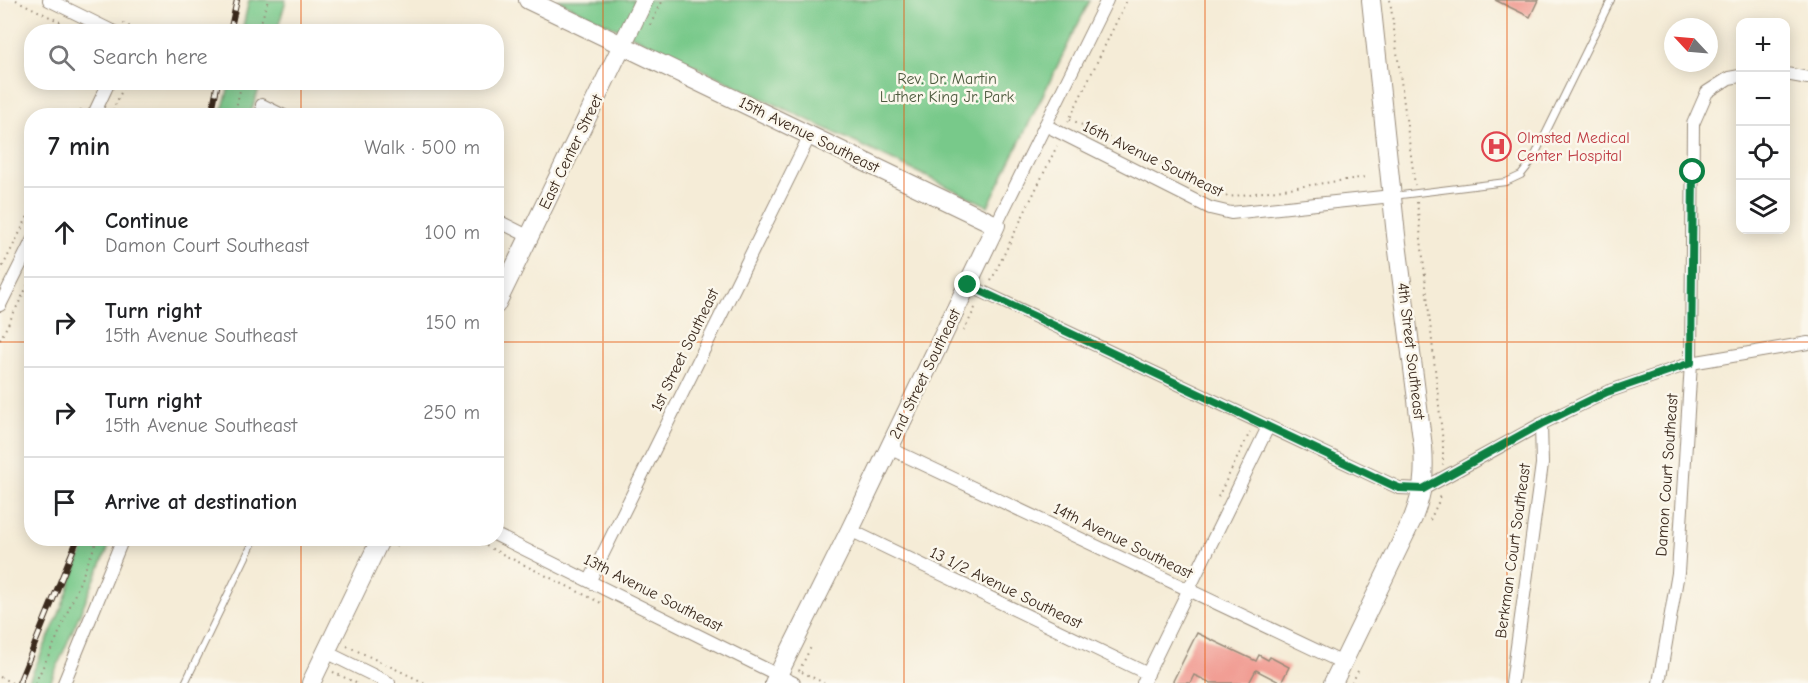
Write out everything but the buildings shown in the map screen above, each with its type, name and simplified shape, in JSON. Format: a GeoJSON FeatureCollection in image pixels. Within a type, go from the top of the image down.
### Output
{"type":"FeatureCollection","features":[{"type":"Feature","properties":{"kind":"street"},"geometry":{"type":"LineString","coordinates":[[49,0],[98,24]]}},
{"type":"Feature","properties":{"kind":"street","name":"15th Avenue Southeast"},"geometry":{"type":"LineString","coordinates":[[528,0],[996,225]]}},
{"type":"Feature","properties":{"kind":"street","name":"East Center Street"},"geometry":{"type":"LineString","coordinates":[[504,288],[644,0]]}},
{"type":"Feature","properties":{"kind":"street","name":"2nd Street Southeast"},"geometry":{"type":"LineString","coordinates":[[786,678],[889,448],[1107,0]]}},
{"type":"Feature","properties":{"kind":"street","name":"4th Street Southeast"},"geometry":{"type":"LineString","coordinates":[[1333,683],[1403,541],[1423,489],[1423,447],[1371,0]]}},
{"type":"Feature","properties":{"kind":"street"},"geometry":{"type":"LineString","coordinates":[[1790,75],[1808,78]]}},
{"type":"Feature","properties":{"kind":"street","name":"Damon Court Southeast"},"geometry":{"type":"LineString","coordinates":[[1659,683],[1678,573],[1691,363],[1693,124],[1707,93],[1729,78],[1736,77]]}},
{"type":"Feature","properties":{"kind":"street"},"geometry":{"type":"LineString","coordinates":[[97,108],[105,90]]}},
{"type":"Feature","properties":{"kind":"street"},"geometry":{"type":"LineString","coordinates":[[262,105],[268,108]]}},
{"type":"Feature","properties":{"kind":"street","name":"16th Avenue Southeast"},"geometry":{"type":"LineString","coordinates":[[1045,125],[1210,208],[1231,213],[1392,196]]}},
{"type":"Feature","properties":{"kind":"street","name":"1st Street Southeast"},"geometry":{"type":"LineString","coordinates":[[590,580],[810,135]]}},
{"type":"Feature","properties":{"kind":"street"},"geometry":{"type":"LineString","coordinates":[[504,224],[530,237]]}},
{"type":"Feature","properties":{"kind":"street"},"geometry":{"type":"LineString","coordinates":[[0,305],[24,257]]}},
{"type":"Feature","properties":{"kind":"street"},"geometry":{"type":"LineString","coordinates":[[968,285],[1399,488],[1423,489],[1541,424],[1607,392],[1691,363],[1808,343]]}},
{"type":"Feature","properties":{"kind":"street","name":"Berkman Court Southeast"},"geometry":{"type":"LineString","coordinates":[[1512,683],[1542,464],[1541,424]]}},
{"type":"Feature","properties":{"kind":"street"},"geometry":{"type":"LineString","coordinates":[[1146,679],[1268,427]]}},
{"type":"Feature","properties":{"kind":"street","name":"14th Avenue Southeast"},"geometry":{"type":"LineString","coordinates":[[889,448],[1343,663]]}},
{"type":"Feature","properties":{"kind":"street","name":"13 1/2 Avenue Southeast"},"geometry":{"type":"LineString","coordinates":[[850,531],[1146,679]]}},
{"type":"Feature","properties":{"kind":"street","name":"13th Avenue Southeast"},"geometry":{"type":"LineString","coordinates":[[504,538],[786,678]]}},
{"type":"Feature","properties":{"kind":"street"},"geometry":{"type":"LineString","coordinates":[[64,683],[120,546]]}},
{"type":"Feature","properties":{"kind":"street"},"geometry":{"type":"LineString","coordinates":[[311,683],[377,546]]}},
{"type":"Feature","properties":{"kind":"street"},"geometry":{"type":"LineString","coordinates":[[326,652],[389,683]]}},
{"type":"Feature","properties":{"kind":"lane"},"geometry":{"type":"LineString","coordinates":[[1392,196],[1506,182],[1521,175],[1532,161],[1611,0]]}},
{"type":"Feature","properties":{"kind":"lane"},"geometry":{"type":"LineString","coordinates":[[185,683],[251,546]]}},
{"type":"Feature","properties":{"kind":"path"},"geometry":{"type":"LineString","coordinates":[[16,0],[64,24]]}},
{"type":"Feature","properties":{"kind":"path"},"geometry":{"type":"LineString","coordinates":[[260,24],[268,0]]}},
{"type":"Feature","properties":{"kind":"path"},"geometry":{"type":"LineString","coordinates":[[650,27],[663,0]]}},
{"type":"Feature","properties":{"kind":"path"},"geometry":{"type":"LineString","coordinates":[[1127,0],[1070,119],[1228,197],[1366,177]]}},
{"type":"Feature","properties":{"kind":"path"},"geometry":{"type":"LineString","coordinates":[[1390,0],[1416,193],[1443,443],[1443,479]]}},
{"type":"Feature","properties":{"kind":"path"},"geometry":{"type":"LineString","coordinates":[[114,108],[122,90]]}},
{"type":"Feature","properties":{"kind":"path"},"geometry":{"type":"LineString","coordinates":[[236,108],[240,90]]}},
{"type":"Feature","properties":{"kind":"path"},"geometry":{"type":"LineString","coordinates":[[1007,247],[1056,147]]}},
{"type":"Feature","properties":{"kind":"path"},"geometry":{"type":"LineString","coordinates":[[0,272],[24,224]]}},
{"type":"Feature","properties":{"kind":"path"},"geometry":{"type":"LineString","coordinates":[[0,340],[24,293]]}},
{"type":"Feature","properties":{"kind":"path"},"geometry":{"type":"LineString","coordinates":[[1216,502],[1250,432]]}},
{"type":"Feature","properties":{"kind":"path"},"geometry":{"type":"LineString","coordinates":[[35,683],[56,640],[95,546]]}},
{"type":"Feature","properties":{"kind":"path"},"geometry":{"type":"LineString","coordinates":[[347,646],[425,683]]}},
{"type":"Feature","properties":{"kind":"path"},"geometry":{"type":"LineString","coordinates":[[333,672],[356,683]]}},
{"type":"Feature","properties":{"kind":"path"},"geometry":{"type":"LineString","coordinates":[[0,677],[12,683]]}},
{"type":"Feature","properties":{"kind":"path"},"geometry":{"type":"LineString","coordinates":[[786,678],[824,683]]}},
{"type":"Feature","properties":{"kind":"green space"},"geometry":{"type":"Polygon","coordinates":[[[249,0],[286,0],[279,24],[244,24],[249,0]]]}},
{"type":"Feature","properties":{"kind":"green space","name":"Rev. Dr. Martin Luther King Jr. Park"},"geometry":{"type":"Polygon","coordinates":[[[557,0],[1090,0],[988,206],[557,0]]]}},
{"type":"Feature","properties":{"kind":"green space"},"geometry":{"type":"Polygon","coordinates":[[[228,90],[259,90],[252,108],[223,108],[228,90]]]}},
{"type":"Feature","properties":{"kind":"green space"},"geometry":{"type":"Polygon","coordinates":[[[84,546],[109,546],[50,683],[28,683],[59,614],[84,546]]]}},
{"type":"Feature","properties":{"kind":"railway"},"geometry":{"type":"LineString","coordinates":[[232,24],[237,0]]}},
{"type":"Feature","properties":{"kind":"railway"},"geometry":{"type":"LineString","coordinates":[[213,108],[216,90]]}},
{"type":"Feature","properties":{"kind":"railway"},"geometry":{"type":"LineString","coordinates":[[19,683],[75,546]]}},
{"type":"Feature","properties":{"kind":"place","name":"Olmsted Medical Center Hospital"},"geometry":{"type":"Point","coordinates":[1496,147]}},
{"type":"Feature","properties":{"kind":"route"},"geometry":{"type":"LineString","coordinates":[[968,285],[1394,486],[1423,489],[1541,424],[1607,392],[1691,363],[1693,172]]}}]}
